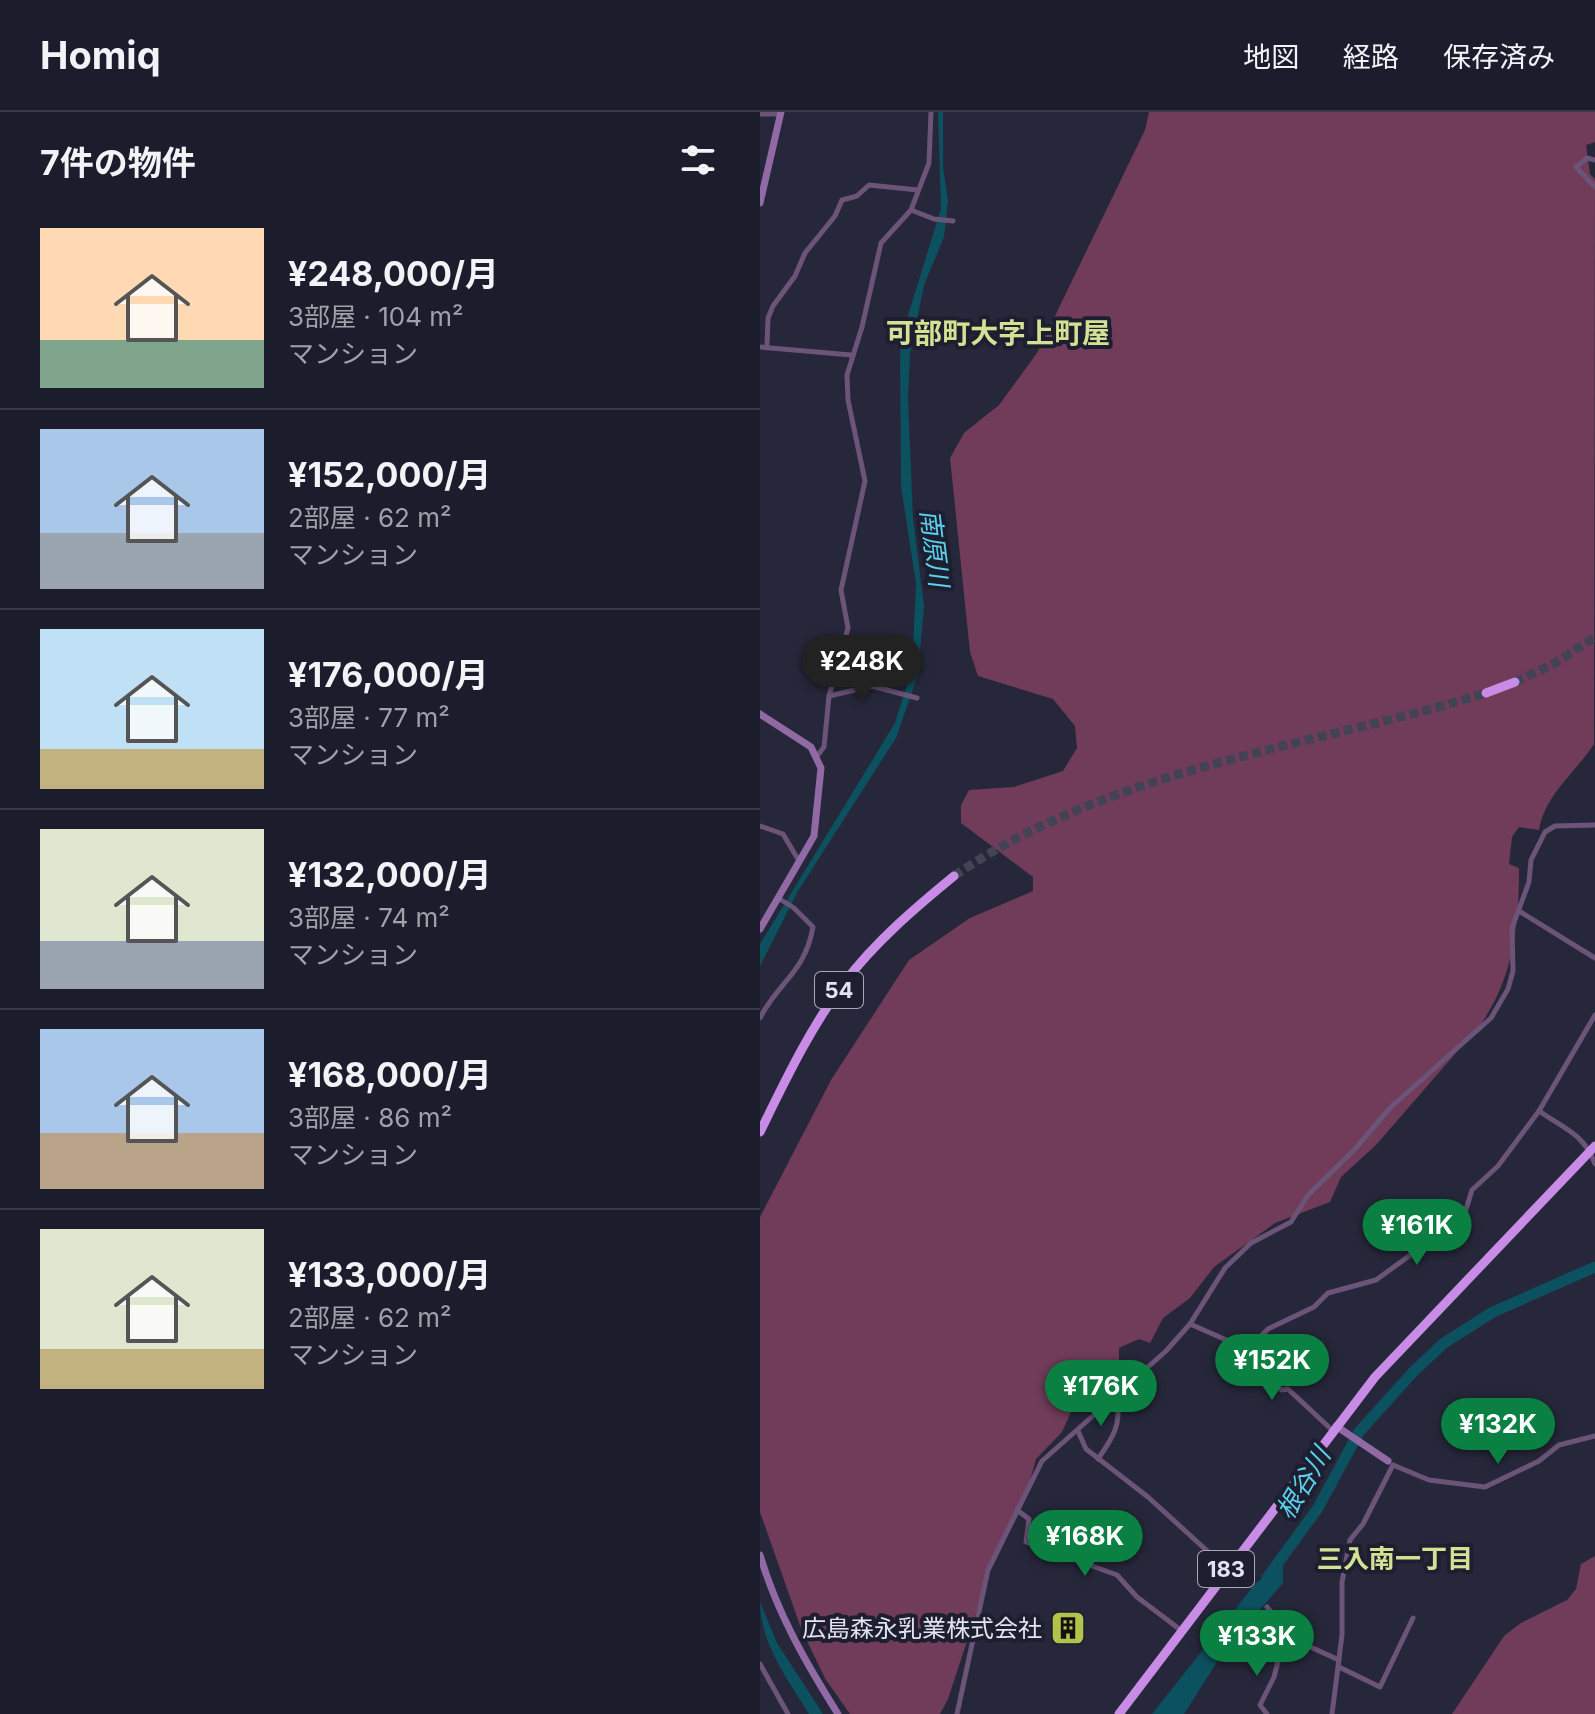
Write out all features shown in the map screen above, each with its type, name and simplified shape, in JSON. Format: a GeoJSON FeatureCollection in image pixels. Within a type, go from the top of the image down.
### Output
{"type":"FeatureCollection","features":[{"type":"Feature","properties":{"kind":"highway"},"geometry":{"type":"LineString","coordinates":[[1486,693],[1515,682]]}},
{"type":"Feature","properties":{"kind":"highway","name":"54"},"geometry":{"type":"LineString","coordinates":[[760,1132],[801,1053],[844,983],[885,938],[954,876]]}},
{"type":"Feature","properties":{"kind":"highway","name":"183"},"geometry":{"type":"LineString","coordinates":[[1119,1714],[1334,1428],[1414,1332],[1592,1148]]}},
{"type":"Feature","properties":{"kind":"main road"},"geometry":{"type":"LineString","coordinates":[[760,203],[781,113]]}},
{"type":"Feature","properties":{"kind":"main road"},"geometry":{"type":"LineString","coordinates":[[760,714],[790,731],[817,756],[821,768],[815,827],[780,899],[760,929]]}},
{"type":"Feature","properties":{"kind":"main road"},"geometry":{"type":"LineString","coordinates":[[1334,1428],[1390,1463]]}},
{"type":"Feature","properties":{"kind":"main road"},"geometry":{"type":"LineString","coordinates":[[761,1558],[773,1596],[798,1650],[838,1714]]}},
{"type":"Feature","properties":{"kind":"street"},"geometry":{"type":"LineString","coordinates":[[817,756],[824,747],[829,696],[848,628],[841,590],[865,481],[848,400],[847,375],[862,327],[881,243],[911,210],[930,157],[931,112]]}},
{"type":"Feature","properties":{"kind":"street"},"geometry":{"type":"LineString","coordinates":[[760,114],[781,113]]}},
{"type":"Feature","properties":{"kind":"street"},"geometry":{"type":"LineString","coordinates":[[1595,160],[1587,158],[1576,167],[1595,187]]}},
{"type":"Feature","properties":{"kind":"street"},"geometry":{"type":"LineString","coordinates":[[851,355],[764,346],[768,318],[795,276],[805,253],[835,216],[842,200],[857,196],[869,185],[919,190]]}},
{"type":"Feature","properties":{"kind":"street"},"geometry":{"type":"LineString","coordinates":[[911,210],[934,219],[953,221]]}},
{"type":"Feature","properties":{"kind":"street"},"geometry":{"type":"LineString","coordinates":[[829,696],[872,686],[917,698]]}},
{"type":"Feature","properties":{"kind":"street"},"geometry":{"type":"LineString","coordinates":[[957,1714],[988,1570],[1042,1461],[1116,1398],[1190,1324],[1225,1268],[1251,1243],[1291,1222],[1308,1195],[1391,1107],[1491,1018],[1510,980],[1512,928],[1529,882],[1531,860],[1545,832],[1555,826],[1595,825]]}},
{"type":"Feature","properties":{"kind":"street"},"geometry":{"type":"LineString","coordinates":[[760,826],[783,834],[799,861]]}},
{"type":"Feature","properties":{"kind":"street"},"geometry":{"type":"LineString","coordinates":[[760,1018],[797,971],[810,944],[813,927],[780,899]]}},
{"type":"Feature","properties":{"kind":"street"},"geometry":{"type":"LineString","coordinates":[[1519,911],[1595,958]]}},
{"type":"Feature","properties":{"kind":"street"},"geometry":{"type":"LineString","coordinates":[[1190,1324],[1240,1346],[1252,1345],[1268,1329],[1314,1307],[1328,1293],[1376,1280],[1409,1256],[1443,1238],[1463,1219],[1472,1190],[1498,1166],[1539,1111],[1570,1053],[1595,1015]]}},
{"type":"Feature","properties":{"kind":"street"},"geometry":{"type":"LineString","coordinates":[[1539,1111],[1592,1148],[1595,1164]]}},
{"type":"Feature","properties":{"kind":"street"},"geometry":{"type":"LineString","coordinates":[[1240,1346],[1263,1380],[1282,1390],[1288,1389],[1334,1428]]}},
{"type":"Feature","properties":{"kind":"street"},"geometry":{"type":"LineString","coordinates":[[1098,1459],[1117,1427],[1119,1414],[1116,1398]]}},
{"type":"Feature","properties":{"kind":"street"},"geometry":{"type":"LineString","coordinates":[[1078,1431],[1086,1449],[1148,1497],[1227,1569]]}},
{"type":"Feature","properties":{"kind":"street"},"geometry":{"type":"LineString","coordinates":[[1332,1714],[1339,1664],[1342,1582],[1350,1540],[1363,1524],[1390,1463],[1429,1480],[1485,1487],[1539,1461],[1559,1445],[1595,1436]]}},
{"type":"Feature","properties":{"kind":"street"},"geometry":{"type":"LineString","coordinates":[[1017,1510],[1029,1519],[1026,1542],[1117,1575],[1137,1597],[1182,1631]]}},
{"type":"Feature","properties":{"kind":"street"},"geometry":{"type":"LineString","coordinates":[[1267,1607],[1295,1640],[1380,1687],[1413,1618]]}},
{"type":"Feature","properties":{"kind":"street"},"geometry":{"type":"LineString","coordinates":[[1267,1714],[1260,1705],[1274,1677],[1286,1631]]}},
{"type":"Feature","properties":{"kind":"street"},"geometry":{"type":"LineString","coordinates":[[760,1664],[788,1714]]}},
{"type":"Feature","properties":{"kind":"shaded area"},"geometry":{"type":"Polygon","coordinates":[[[938,112],[943,112],[943,167],[948,201],[944,237],[924,285],[910,355],[908,397],[913,518],[924,606],[918,675],[896,738],[798,891],[760,966],[760,944],[895,723],[912,668],[916,584],[901,486],[900,341],[941,209],[938,112]]]}},
{"type":"Feature","properties":{"kind":"shaded area"},"geometry":{"type":"Polygon","coordinates":[[[1149,112],[1595,112],[1595,142],[1586,145],[1590,174],[1595,179],[1594,744],[1554,795],[1539,830],[1519,827],[1512,837],[1509,864],[1519,868],[1516,930],[1508,969],[1481,1024],[1376,1145],[1341,1177],[1330,1202],[1275,1223],[1214,1267],[1190,1298],[1163,1318],[1150,1343],[1139,1339],[1119,1348],[1119,1372],[1104,1386],[1079,1394],[1062,1432],[1036,1459],[1024,1502],[989,1574],[948,1699],[940,1714],[850,1714],[826,1680],[802,1631],[760,1512],[760,1217],[831,1080],[909,960],[970,918],[1033,891],[1033,877],[961,823],[961,805],[969,790],[1014,787],[1063,771],[1077,748],[1075,726],[1053,699],[978,676],[970,652],[950,458],[964,433],[999,405],[1037,353],[1145,130],[1149,112]]]}},
{"type":"Feature","properties":{"kind":"shaded area"},"geometry":{"type":"Polygon","coordinates":[[[1595,1556],[1595,1714],[1452,1714],[1504,1636],[1521,1623],[1567,1600],[1576,1589],[1581,1564],[1595,1556]]]}},
{"type":"Feature","properties":{"kind":"shaded area"},"geometry":{"type":"Polygon","coordinates":[[[1283,1561],[1283,1583],[1224,1651],[1184,1714],[1152,1714],[1255,1584],[1283,1561]]]}},
{"type":"Feature","properties":{"kind":"shaded area"},"geometry":{"type":"Polygon","coordinates":[[[760,1602],[777,1643],[823,1714],[809,1714],[784,1674],[765,1632],[760,1602]]]}},
{"type":"Feature","properties":{"kind":"waterway","name":"根谷川"},"geometry":{"type":"LineString","coordinates":[[1267,1578],[1318,1508],[1359,1432],[1413,1372],[1444,1343],[1493,1312],[1595,1267]]}},
{"type":"Feature","properties":{"kind":"tunnel"},"geometry":{"type":"LineString","coordinates":[[1515,682],[1555,663],[1595,637]]}},
{"type":"Feature","properties":{"kind":"tunnel"},"geometry":{"type":"LineString","coordinates":[[954,876],[1015,839],[1078,810],[1144,785],[1486,693]]}},
{"type":"Feature","properties":{"kind":"place","name":"広島森永乳業株式会社"},"geometry":{"type":"Point","coordinates":[1068,1628]}},
{"type":"Feature","properties":{"kind":"district","name":"可部町大字上町屋"},"geometry":{"type":"Point","coordinates":[998,333]}},
{"type":"Feature","properties":{"kind":"district","name":"三入南一丁目"},"geometry":{"type":"Point","coordinates":[1395,1558]}},
{"type":"Feature","properties":{"kind":"water label","name":"南原川"},"geometry":{"type":"Point","coordinates":[935,548]}}]}
